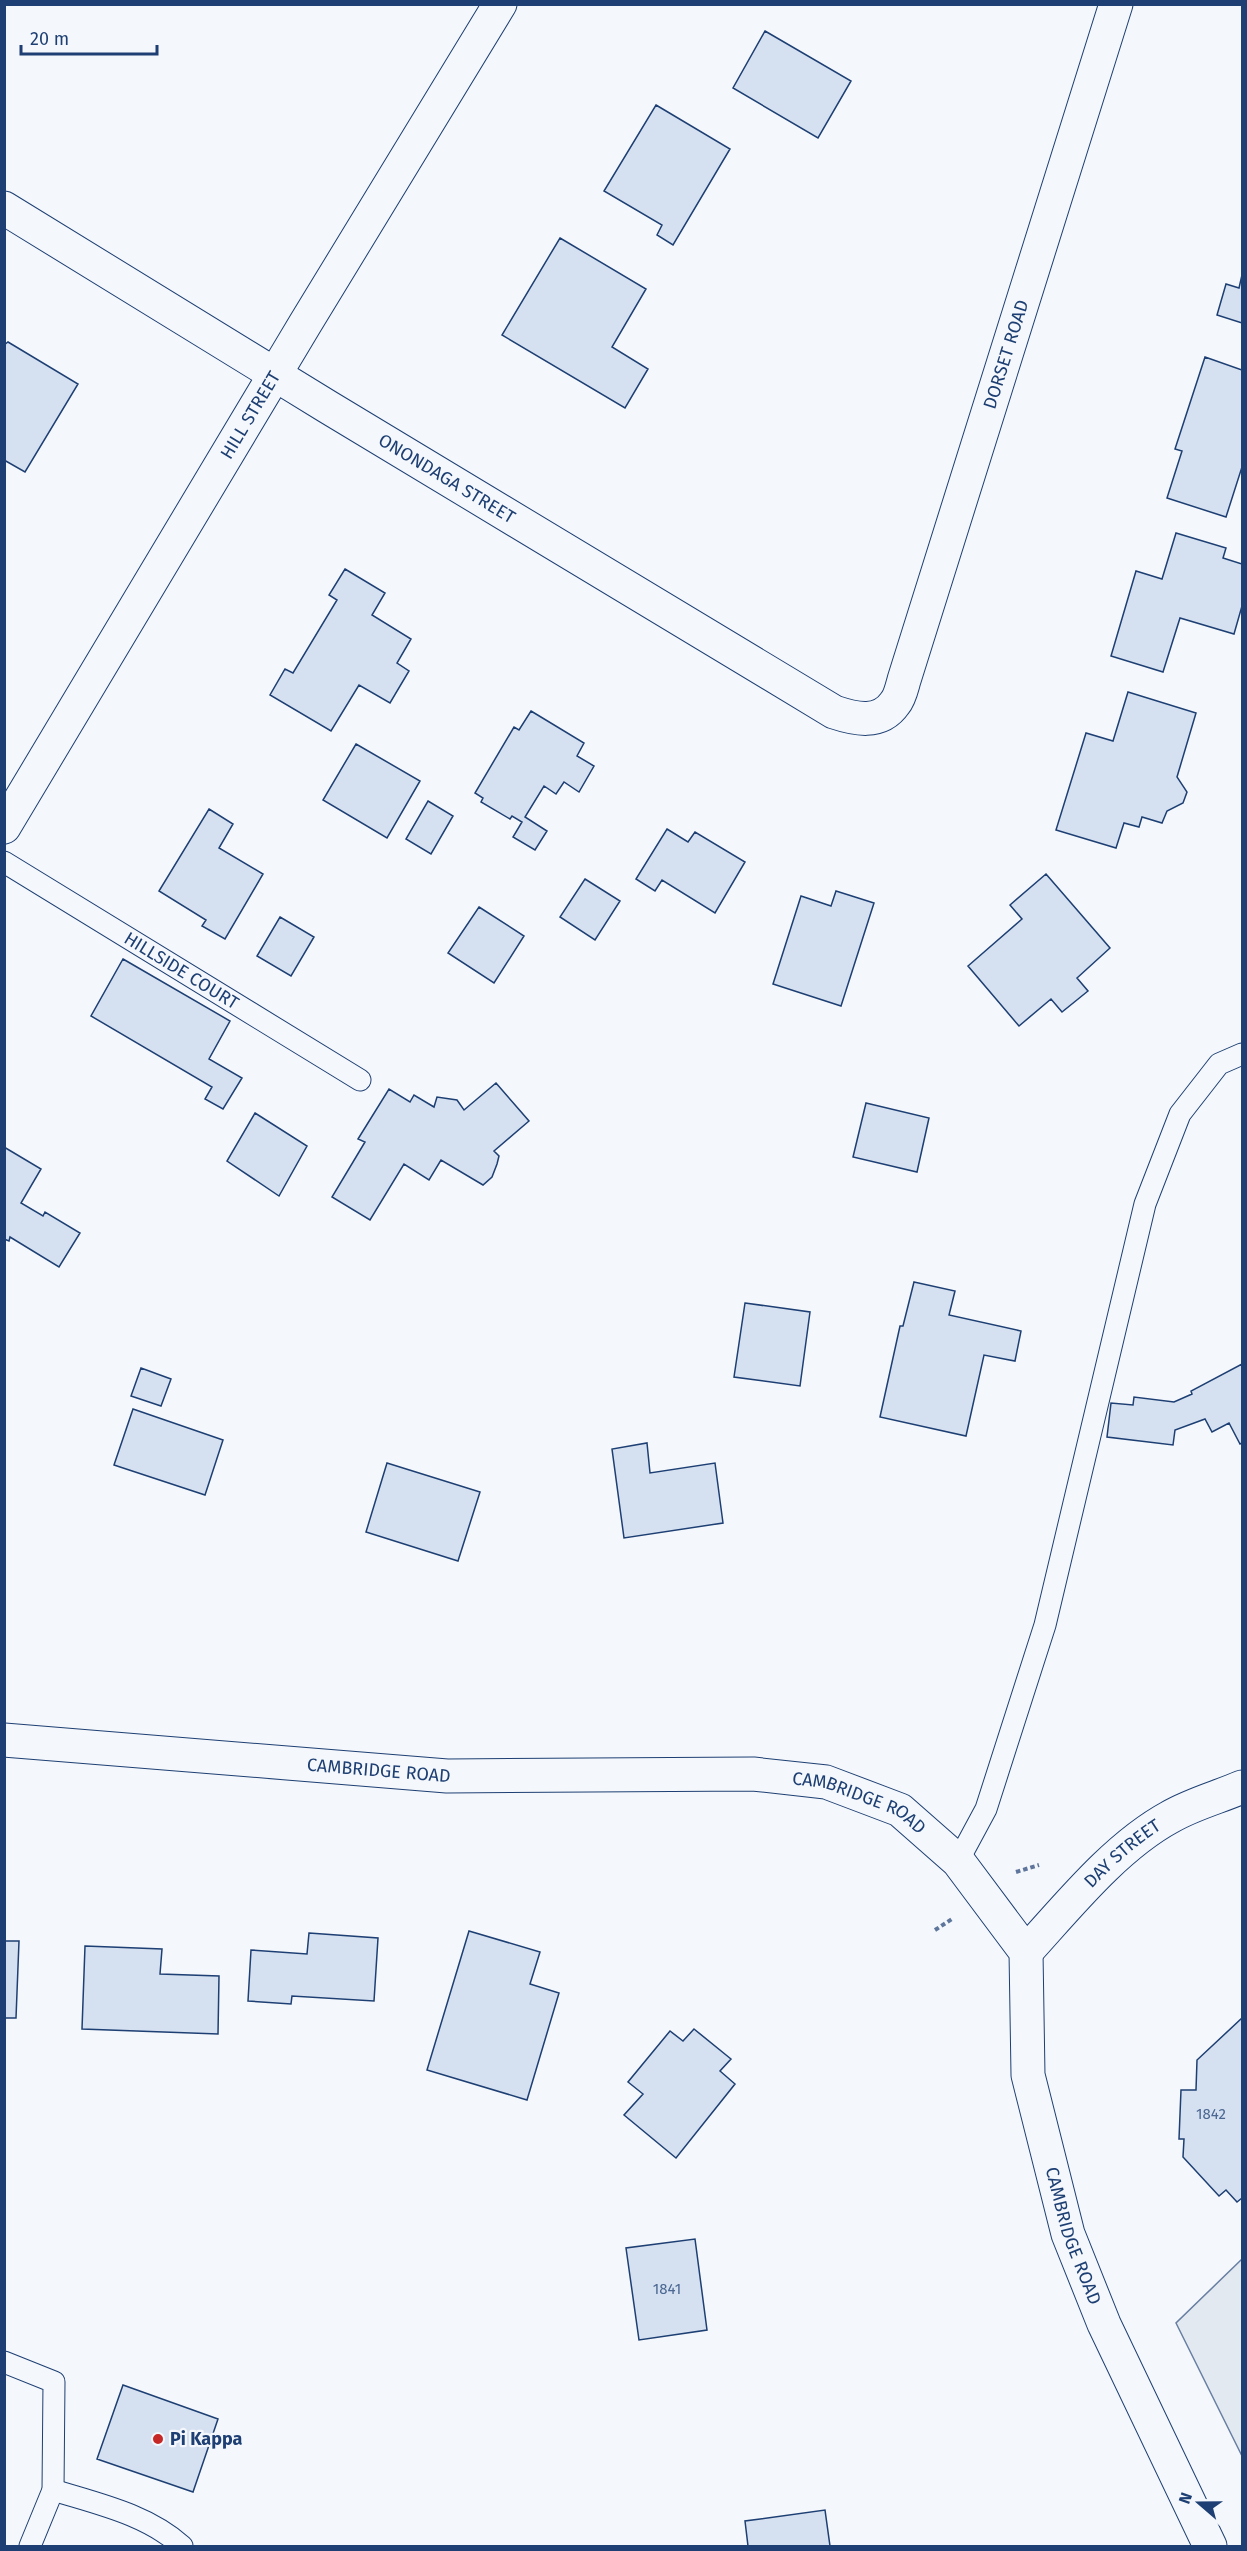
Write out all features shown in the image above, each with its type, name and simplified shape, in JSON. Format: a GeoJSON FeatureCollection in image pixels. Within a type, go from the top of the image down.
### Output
{"type":"FeatureCollection","features":[{"type":"Feature","properties":{"kind":"street","name":"HILL STREET"},"geometry":{"type":"LineString","coordinates":[[4,827],[500,4]]}},
{"type":"Feature","properties":{"kind":"street","name":"DORSET ROAD"},"geometry":{"type":"LineString","coordinates":[[895,703],[908,669],[1116,4]]}},
{"type":"Feature","properties":{"kind":"street","name":"ONONDAGA STREET"},"geometry":{"type":"LineString","coordinates":[[4,208],[834,712],[855,719],[877,718],[895,703]]}},
{"type":"Feature","properties":{"kind":"street","name":"CAMBRIDGE ROAD"},"geometry":{"type":"LineString","coordinates":[[4,1740],[447,1776],[753,1774],[826,1782],[900,1810],[958,1861],[985,1893],[1026,1952],[1029,2075],[1068,2234],[1104,2324],[1210,2547]]}},
{"type":"Feature","properties":{"kind":"street","name":"DAY STREET"},"geometry":{"type":"LineString","coordinates":[[1026,1952],[1125,1850],[1170,1817],[1242,1787]]}},
{"type":"Feature","properties":{"kind":"lane","name":"HILLSIDE COURT"},"geometry":{"type":"LineString","coordinates":[[4,862],[360,1080]]}},
{"type":"Feature","properties":{"kind":"lane"},"geometry":{"type":"LineString","coordinates":[[958,1861],[986,1809],[1045,1625],[1145,1204],[1180,1114],[1219,1064],[1242,1054]]}},
{"type":"Feature","properties":{"kind":"lane"},"geometry":{"type":"LineString","coordinates":[[4,2362],[54,2382],[53,2490],[30,2547]]}},
{"type":"Feature","properties":{"kind":"lane"},"geometry":{"type":"LineString","coordinates":[[53,2490],[136,2516],[167,2533],[182,2547]]}},
{"type":"Feature","properties":{"kind":"path"},"geometry":{"type":"LineString","coordinates":[[1016,1872],[1039,1865]]}},
{"type":"Feature","properties":{"kind":"path"},"geometry":{"type":"LineString","coordinates":[[935,1930],[957,1916]]}},
{"type":"Feature","properties":{"kind":"shaded area"},"geometry":{"type":"Polygon","coordinates":[[[1242,2259],[1242,2456],[1176,2323],[1242,2259]]]}},
{"type":"Feature","properties":{"kind":"building"},"geometry":{"type":"Polygon","coordinates":[[[765,31],[851,81],[818,138],[733,88],[765,31]]]}},
{"type":"Feature","properties":{"kind":"building"},"geometry":{"type":"Polygon","coordinates":[[[656,105],[730,149],[673,245],[657,235],[662,225],[604,191],[656,105]]]}},
{"type":"Feature","properties":{"kind":"building"},"geometry":{"type":"Polygon","coordinates":[[[560,238],[646,289],[612,347],[648,369],[625,408],[502,335],[560,238]]]}},
{"type":"Feature","properties":{"kind":"building"},"geometry":{"type":"Polygon","coordinates":[[[1242,275],[1242,323],[1217,315],[1226,284],[1239,288],[1242,275]]]}},
{"type":"Feature","properties":{"kind":"building"},"geometry":{"type":"Polygon","coordinates":[[[8,342],[78,384],[25,472],[4,460],[4,345],[8,342]]]}},
{"type":"Feature","properties":{"kind":"building"},"geometry":{"type":"Polygon","coordinates":[[[1205,357],[1242,370],[1242,467],[1226,517],[1167,498],[1182,451],[1175,449],[1205,357]]]}},
{"type":"Feature","properties":{"kind":"building"},"geometry":{"type":"Polygon","coordinates":[[[1176,533],[1226,548],[1223,558],[1242,564],[1242,606],[1234,634],[1180,618],[1163,672],[1111,656],[1136,571],[1162,579],[1176,533]]]}},
{"type":"Feature","properties":{"kind":"building"},"geometry":{"type":"Polygon","coordinates":[[[345,569],[385,593],[372,615],[411,639],[397,663],[409,671],[390,703],[359,685],[331,731],[270,695],[285,669],[293,673],[337,600],[329,595],[345,569]]]}},
{"type":"Feature","properties":{"kind":"building"},"geometry":{"type":"Polygon","coordinates":[[[1128,692],[1196,713],[1177,777],[1187,792],[1183,803],[1167,811],[1162,823],[1142,817],[1139,827],[1124,823],[1116,848],[1056,830],[1086,733],[1113,741],[1128,692]]]}},
{"type":"Feature","properties":{"kind":"building"},"geometry":{"type":"Polygon","coordinates":[[[531,711],[584,743],[577,756],[594,766],[579,792],[564,782],[556,794],[544,786],[525,817],[547,831],[535,850],[513,837],[522,822],[512,816],[510,819],[481,802],[483,798],[475,793],[514,727],[519,730],[531,711]]]}},
{"type":"Feature","properties":{"kind":"building"},"geometry":{"type":"Polygon","coordinates":[[[356,744],[420,781],[387,838],[323,800],[356,744]]]}},
{"type":"Feature","properties":{"kind":"building"},"geometry":{"type":"Polygon","coordinates":[[[428,801],[453,816],[431,854],[406,839],[428,801]]]}},
{"type":"Feature","properties":{"kind":"building"},"geometry":{"type":"Polygon","coordinates":[[[209,809],[233,824],[219,848],[263,874],[225,939],[202,926],[206,920],[159,891],[209,809]]]}},
{"type":"Feature","properties":{"kind":"building"},"geometry":{"type":"Polygon","coordinates":[[[667,829],[688,842],[695,832],[745,862],[715,913],[662,880],[655,891],[636,879],[667,829]]]}},
{"type":"Feature","properties":{"kind":"building"},"geometry":{"type":"Polygon","coordinates":[[[1046,874],[1110,948],[1077,978],[1088,991],[1062,1012],[1051,999],[1019,1026],[968,966],[1022,919],[1010,905],[1046,874]]]}},
{"type":"Feature","properties":{"kind":"building"},"geometry":{"type":"Polygon","coordinates":[[[585,879],[620,901],[595,940],[560,917],[585,879]]]}},
{"type":"Feature","properties":{"kind":"building"},"geometry":{"type":"Polygon","coordinates":[[[836,891],[874,903],[841,1006],[773,984],[801,896],[831,906],[836,891]]]}},
{"type":"Feature","properties":{"kind":"building"},"geometry":{"type":"Polygon","coordinates":[[[479,907],[524,936],[494,983],[448,953],[479,907]]]}},
{"type":"Feature","properties":{"kind":"building"},"geometry":{"type":"Polygon","coordinates":[[[280,917],[314,937],[291,976],[257,956],[280,917]]]}},
{"type":"Feature","properties":{"kind":"building"},"geometry":{"type":"Polygon","coordinates":[[[123,959],[230,1021],[209,1059],[242,1078],[223,1109],[205,1099],[212,1087],[91,1016],[123,959]]]}},
{"type":"Feature","properties":{"kind":"building"},"geometry":{"type":"Polygon","coordinates":[[[496,1083],[529,1121],[494,1151],[499,1156],[497,1164],[492,1177],[483,1185],[441,1160],[429,1180],[404,1164],[370,1220],[332,1197],[365,1142],[358,1139],[389,1089],[410,1102],[414,1095],[434,1107],[437,1097],[457,1100],[464,1110],[496,1083]]]}},
{"type":"Feature","properties":{"kind":"building"},"geometry":{"type":"Polygon","coordinates":[[[866,1103],[929,1118],[917,1172],[853,1157],[866,1103]]]}},
{"type":"Feature","properties":{"kind":"building"},"geometry":{"type":"Polygon","coordinates":[[[255,1113],[307,1146],[279,1196],[227,1161],[255,1113]]]}},
{"type":"Feature","properties":{"kind":"building"},"geometry":{"type":"Polygon","coordinates":[[[4,1147],[41,1169],[21,1203],[43,1216],[45,1212],[80,1233],[59,1267],[10,1237],[9,1241],[4,1239],[4,1147]]]}},
{"type":"Feature","properties":{"kind":"building"},"geometry":{"type":"Polygon","coordinates":[[[914,1282],[955,1291],[949,1315],[1021,1331],[1015,1361],[984,1355],[966,1436],[880,1417],[900,1326],[903,1326],[914,1282]]]}},
{"type":"Feature","properties":{"kind":"building"},"geometry":{"type":"Polygon","coordinates":[[[745,1303],[810,1312],[800,1386],[734,1377],[745,1303]]]}},
{"type":"Feature","properties":{"kind":"building"},"geometry":{"type":"Polygon","coordinates":[[[1242,1364],[1242,1443],[1240,1444],[1229,1423],[1212,1432],[1205,1419],[1175,1430],[1173,1445],[1107,1437],[1111,1403],[1133,1405],[1134,1397],[1174,1402],[1242,1364]]]}},
{"type":"Feature","properties":{"kind":"building"},"geometry":{"type":"Polygon","coordinates":[[[141,1368],[171,1379],[161,1406],[131,1396],[141,1368]]]}},
{"type":"Feature","properties":{"kind":"building"},"geometry":{"type":"Polygon","coordinates":[[[133,1409],[223,1440],[205,1495],[114,1465],[133,1409]]]}},
{"type":"Feature","properties":{"kind":"building"},"geometry":{"type":"Polygon","coordinates":[[[647,1443],[650,1473],[715,1463],[723,1523],[624,1538],[612,1449],[647,1443]]]}},
{"type":"Feature","properties":{"kind":"building"},"geometry":{"type":"Polygon","coordinates":[[[387,1463],[480,1492],[458,1561],[366,1532],[387,1463]]]}},
{"type":"Feature","properties":{"kind":"building"},"geometry":{"type":"Polygon","coordinates":[[[469,1931],[540,1952],[530,1984],[559,1993],[527,2100],[427,2070],[469,1931]]]}},
{"type":"Feature","properties":{"kind":"building"},"geometry":{"type":"Polygon","coordinates":[[[309,1933],[378,1938],[374,2001],[292,1996],[291,2004],[248,2001],[251,1950],[307,1954],[309,1933]]]}},
{"type":"Feature","properties":{"kind":"building"},"geometry":{"type":"Polygon","coordinates":[[[4,1941],[19,1941],[16,2018],[4,2018],[4,1941]]]}},
{"type":"Feature","properties":{"kind":"building"},"geometry":{"type":"Polygon","coordinates":[[[85,1946],[162,1949],[160,1974],[219,1976],[218,2034],[82,2029],[85,1946]]]}},
{"type":"Feature","properties":{"kind":"building"},"geometry":{"type":"Polygon","coordinates":[[[1242,2018],[1242,2198],[1237,2202],[1226,2190],[1219,2196],[1183,2157],[1184,2139],[1179,2139],[1181,2090],[1196,2090],[1197,2060],[1242,2018]]]}},
{"type":"Feature","properties":{"kind":"building"},"geometry":{"type":"Polygon","coordinates":[[[694,2029],[731,2059],[720,2071],[735,2084],[676,2158],[624,2115],[643,2094],[628,2082],[670,2031],[683,2041],[694,2029]]]}},
{"type":"Feature","properties":{"kind":"building"},"geometry":{"type":"Polygon","coordinates":[[[695,2239],[707,2330],[639,2340],[626,2248],[695,2239]]]}},
{"type":"Feature","properties":{"kind":"building","name":"Pi Kappa"},"geometry":{"type":"Polygon","coordinates":[[[123,2385],[218,2419],[193,2492],[97,2459],[123,2385]]]}},
{"type":"Feature","properties":{"kind":"building"},"geometry":{"type":"Polygon","coordinates":[[[825,2510],[830,2546],[748,2546],[745,2521],[825,2510]]]}},
{"type":"Feature","properties":{"kind":"place","name":"Pi Kappa"},"geometry":{"type":"Point","coordinates":[158,2439]}}]}
